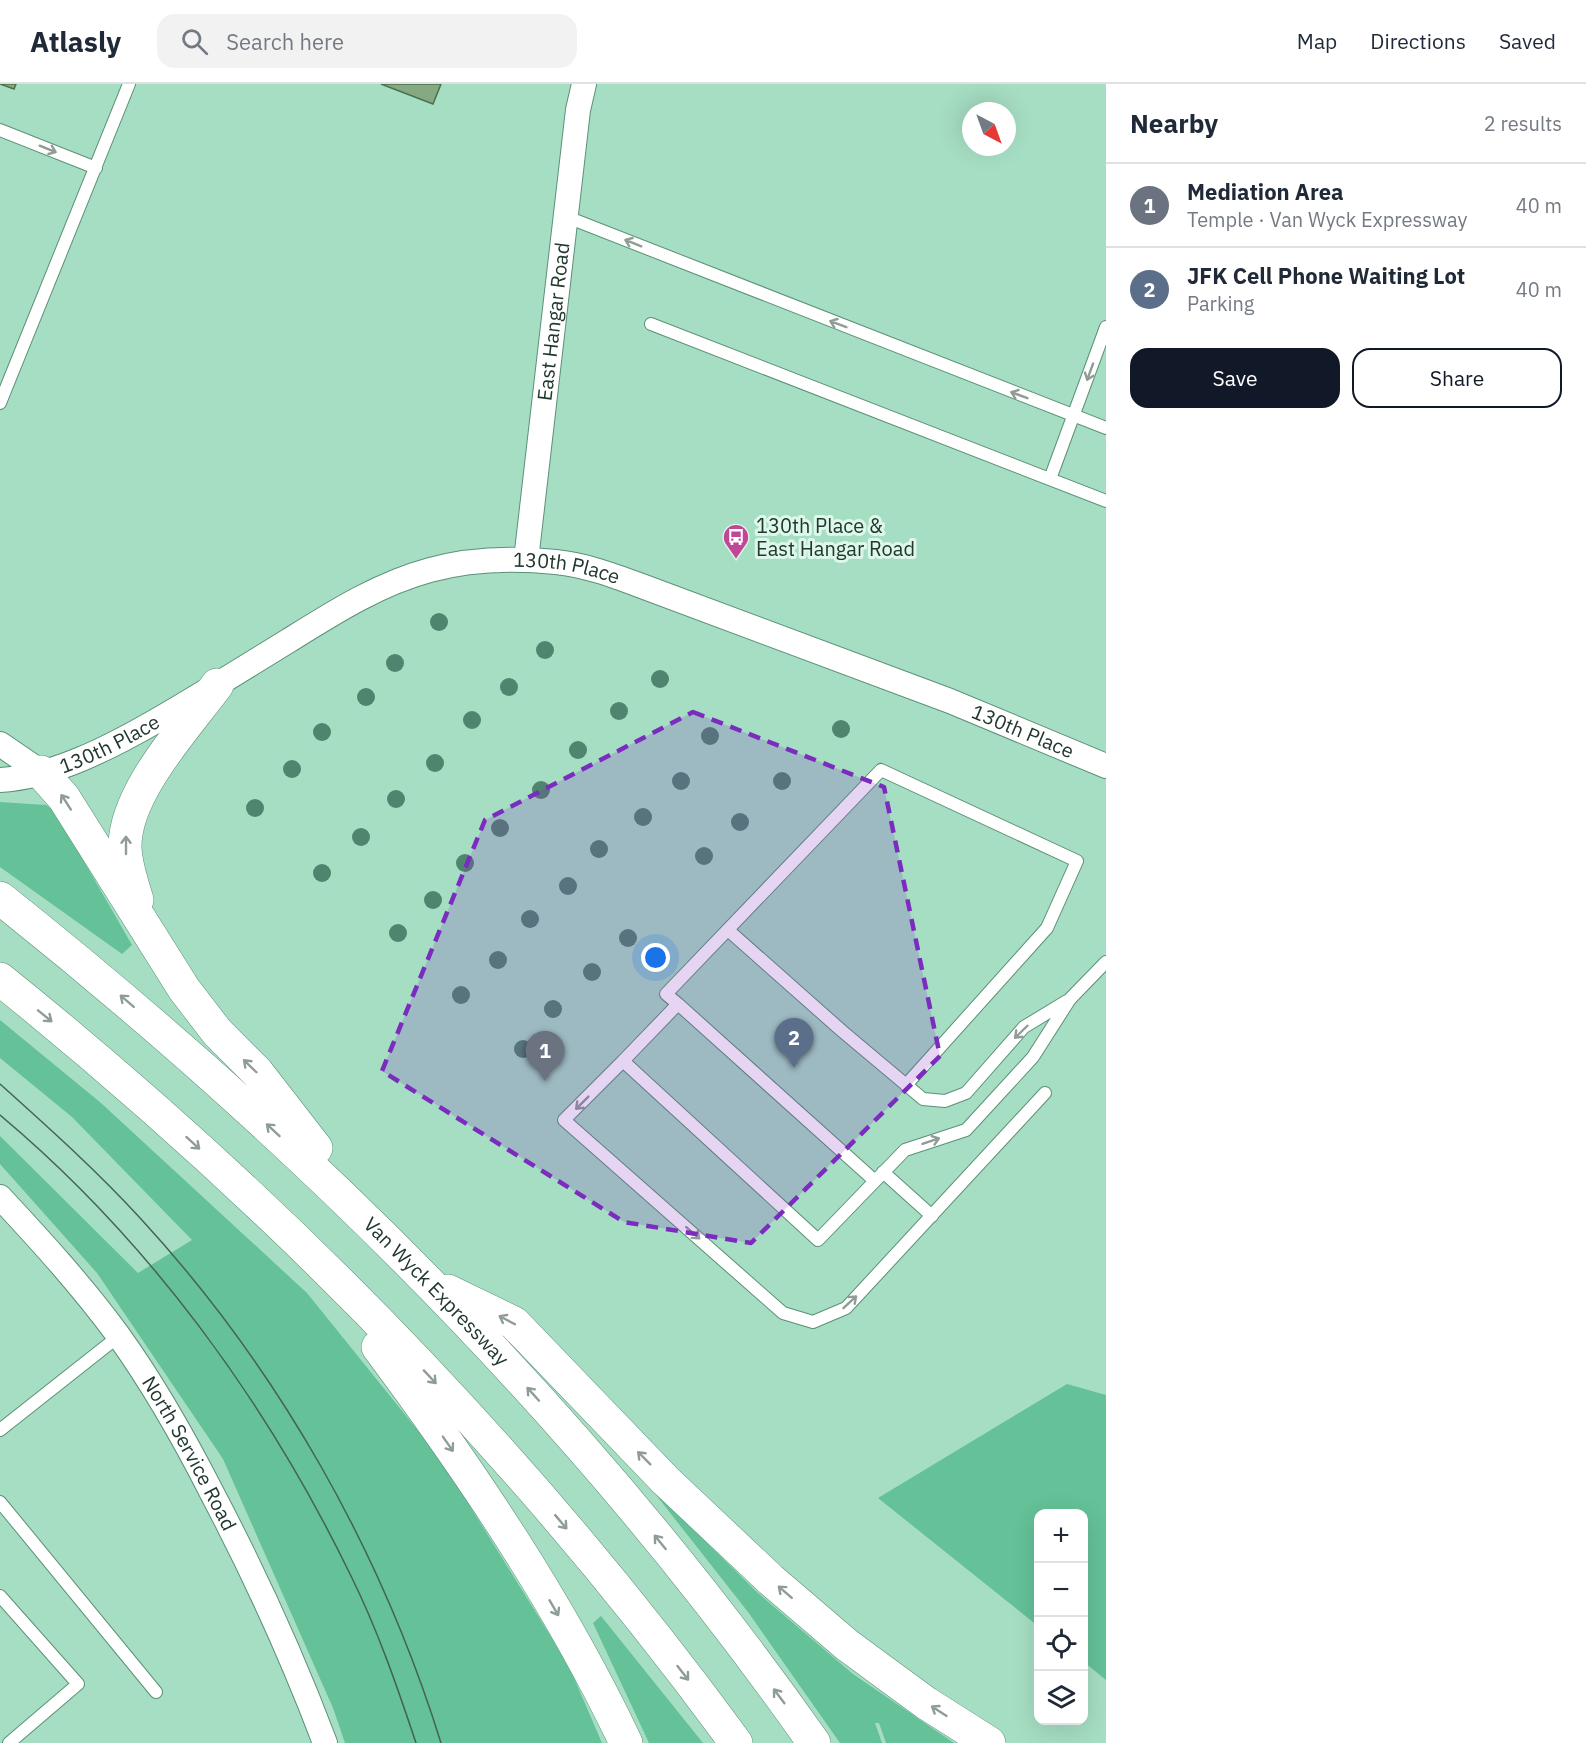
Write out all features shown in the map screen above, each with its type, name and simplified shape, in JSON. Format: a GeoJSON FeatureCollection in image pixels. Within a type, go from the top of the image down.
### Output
{"type":"FeatureCollection","features":[{"type":"Feature","properties":{"kind":"highway"},"geometry":{"type":"LineString","coordinates":[[142,922],[125,848],[129,819],[152,772],[217,685]]}},
{"type":"Feature","properties":{"kind":"highway"},"geometry":{"type":"LineString","coordinates":[[41,772],[64,798],[184,989],[217,1032],[257,1072],[391,1244]]}},
{"type":"Feature","properties":{"kind":"highway","name":"Van Wyck Expressway"},"geometry":{"type":"LineString","coordinates":[[0,898],[90,970],[197,1061],[276,1133],[427,1281],[501,1358],[615,1487],[710,1604],[814,1743]]}},
{"type":"Feature","properties":{"kind":"highway"},"geometry":{"type":"LineString","coordinates":[[0,979],[144,1100],[302,1245],[428,1374],[549,1508],[651,1631],[736,1743]]}},
{"type":"Feature","properties":{"kind":"highway"},"geometry":{"type":"LineString","coordinates":[[302,1245],[426,1413],[485,1498],[554,1608],[626,1743]]}},
{"type":"Feature","properties":{"kind":"highway"},"geometry":{"type":"LineString","coordinates":[[427,1281],[514,1323],[690,1505],[771,1580],[885,1673],[926,1703],[989,1743]]}},
{"type":"Feature","properties":{"kind":"street","name":"East Hangar Road"},"geometry":{"type":"LineString","coordinates":[[526,560],[578,110],[584,84]]}},
{"type":"Feature","properties":{"kind":"street","name":"130th Place"},"geometry":{"type":"LineString","coordinates":[[0,780],[41,772],[106,749],[217,685],[335,612],[405,578],[459,564],[526,560],[557,562],[588,568],[639,585],[939,696],[1106,766]]}},
{"type":"Feature","properties":{"kind":"street"},"geometry":{"type":"LineString","coordinates":[[0,744],[41,772]]}},
{"type":"Feature","properties":{"kind":"street","name":"North Service Road"},"geometry":{"type":"LineString","coordinates":[[0,1197],[72,1279],[118,1336],[189,1448],[280,1630],[325,1743]]}},
{"type":"Feature","properties":{"kind":"lane"},"geometry":{"type":"LineString","coordinates":[[0,403],[129,84]]}},
{"type":"Feature","properties":{"kind":"lane"},"geometry":{"type":"LineString","coordinates":[[0,130],[96,168]]}},
{"type":"Feature","properties":{"kind":"lane"},"geometry":{"type":"LineString","coordinates":[[567,218],[1106,428]]}},
{"type":"Feature","properties":{"kind":"lane"},"geometry":{"type":"LineString","coordinates":[[651,324],[1106,501]]}},
{"type":"Feature","properties":{"kind":"lane"},"geometry":{"type":"LineString","coordinates":[[1050,479],[1106,327]]}},
{"type":"Feature","properties":{"kind":"lane"},"geometry":{"type":"LineString","coordinates":[[906,1085],[1047,928],[1077,861],[881,770],[666,994],[879,1177],[932,1215]]}},
{"type":"Feature","properties":{"kind":"lane"},"geometry":{"type":"LineString","coordinates":[[728,930],[923,1099],[945,1101],[966,1093],[1024,1027],[1070,999]]}},
{"type":"Feature","properties":{"kind":"lane"},"geometry":{"type":"LineString","coordinates":[[623,1061],[818,1240],[904,1150],[966,1130],[1033,1057],[1070,999],[1106,962]]}},
{"type":"Feature","properties":{"kind":"lane"},"geometry":{"type":"LineString","coordinates":[[678,1004],[564,1120],[783,1313],[813,1322],[846,1308],[1045,1094]]}},
{"type":"Feature","properties":{"kind":"lane"},"geometry":{"type":"LineString","coordinates":[[0,1430],[118,1336]]}},
{"type":"Feature","properties":{"kind":"lane"},"geometry":{"type":"LineString","coordinates":[[0,1502],[156,1692]]}},
{"type":"Feature","properties":{"kind":"lane"},"geometry":{"type":"LineString","coordinates":[[0,1596],[78,1683],[9,1743]]}},
{"type":"Feature","properties":{"kind":"highlighted area"},"geometry":{"type":"Polygon","coordinates":[[[693,712],[884,787],[940,1056],[751,1243],[624,1222],[382,1071],[485,820],[693,712]]]}},
{"type":"Feature","properties":{"kind":"green space"},"geometry":{"type":"Polygon","coordinates":[[[0,802],[46,805],[55,811],[132,945],[122,954],[0,867],[0,802]]]}},
{"type":"Feature","properties":{"kind":"green space"},"geometry":{"type":"Polygon","coordinates":[[[0,1020],[101,1103],[307,1293],[440,1458],[568,1664],[602,1743],[345,1743],[333,1708],[223,1459],[97,1273],[0,1164],[0,1136],[138,1273],[192,1240],[72,1117],[0,1058],[0,1020]]]}},
{"type":"Feature","properties":{"kind":"green space"},"geometry":{"type":"Polygon","coordinates":[[[1067,1384],[1106,1395],[1106,1680],[1088,1665],[1088,1509],[1034,1509],[1034,1623],[878,1498],[1067,1384]]]}},
{"type":"Feature","properties":{"kind":"green space"},"geometry":{"type":"Polygon","coordinates":[[[649,1486],[758,1593],[853,1674],[954,1743],[886,1743],[879,1723],[875,1723],[882,1743],[840,1743],[748,1612],[649,1486]]]}},
{"type":"Feature","properties":{"kind":"green space"},"geometry":{"type":"Polygon","coordinates":[[[601,1616],[703,1743],[649,1743],[593,1623],[601,1616]]]}},
{"type":"Feature","properties":{"kind":"building"},"geometry":{"type":"Polygon","coordinates":[[[0,84],[16,84],[14,89],[0,84]]]}},
{"type":"Feature","properties":{"kind":"building"},"geometry":{"type":"Polygon","coordinates":[[[381,84],[441,84],[433,104],[381,84]]]}},
{"type":"Feature","properties":{"kind":"tram line"},"geometry":{"type":"LineString","coordinates":[[0,1084],[55,1133],[141,1219],[191,1276],[280,1399],[320,1464],[356,1532],[417,1671],[441,1743]]}},
{"type":"Feature","properties":{"kind":"tram line"},"geometry":{"type":"LineString","coordinates":[[0,1115],[54,1163],[154,1269],[241,1385],[281,1447],[317,1510],[360,1594],[378,1636],[416,1743]]}},
{"type":"Feature","properties":{"kind":"place","name":"130th Place & East Hangar Road"},"geometry":{"type":"Point","coordinates":[736,560]}},
{"type":"Feature","properties":{"kind":"place","name":"JFK Cell Phone Waiting Lot"},"geometry":{"type":"Point","coordinates":[794,1068]}},
{"type":"Feature","properties":{"kind":"place","name":"Mediation Area"},"geometry":{"type":"Point","coordinates":[545,1081]}}]}
